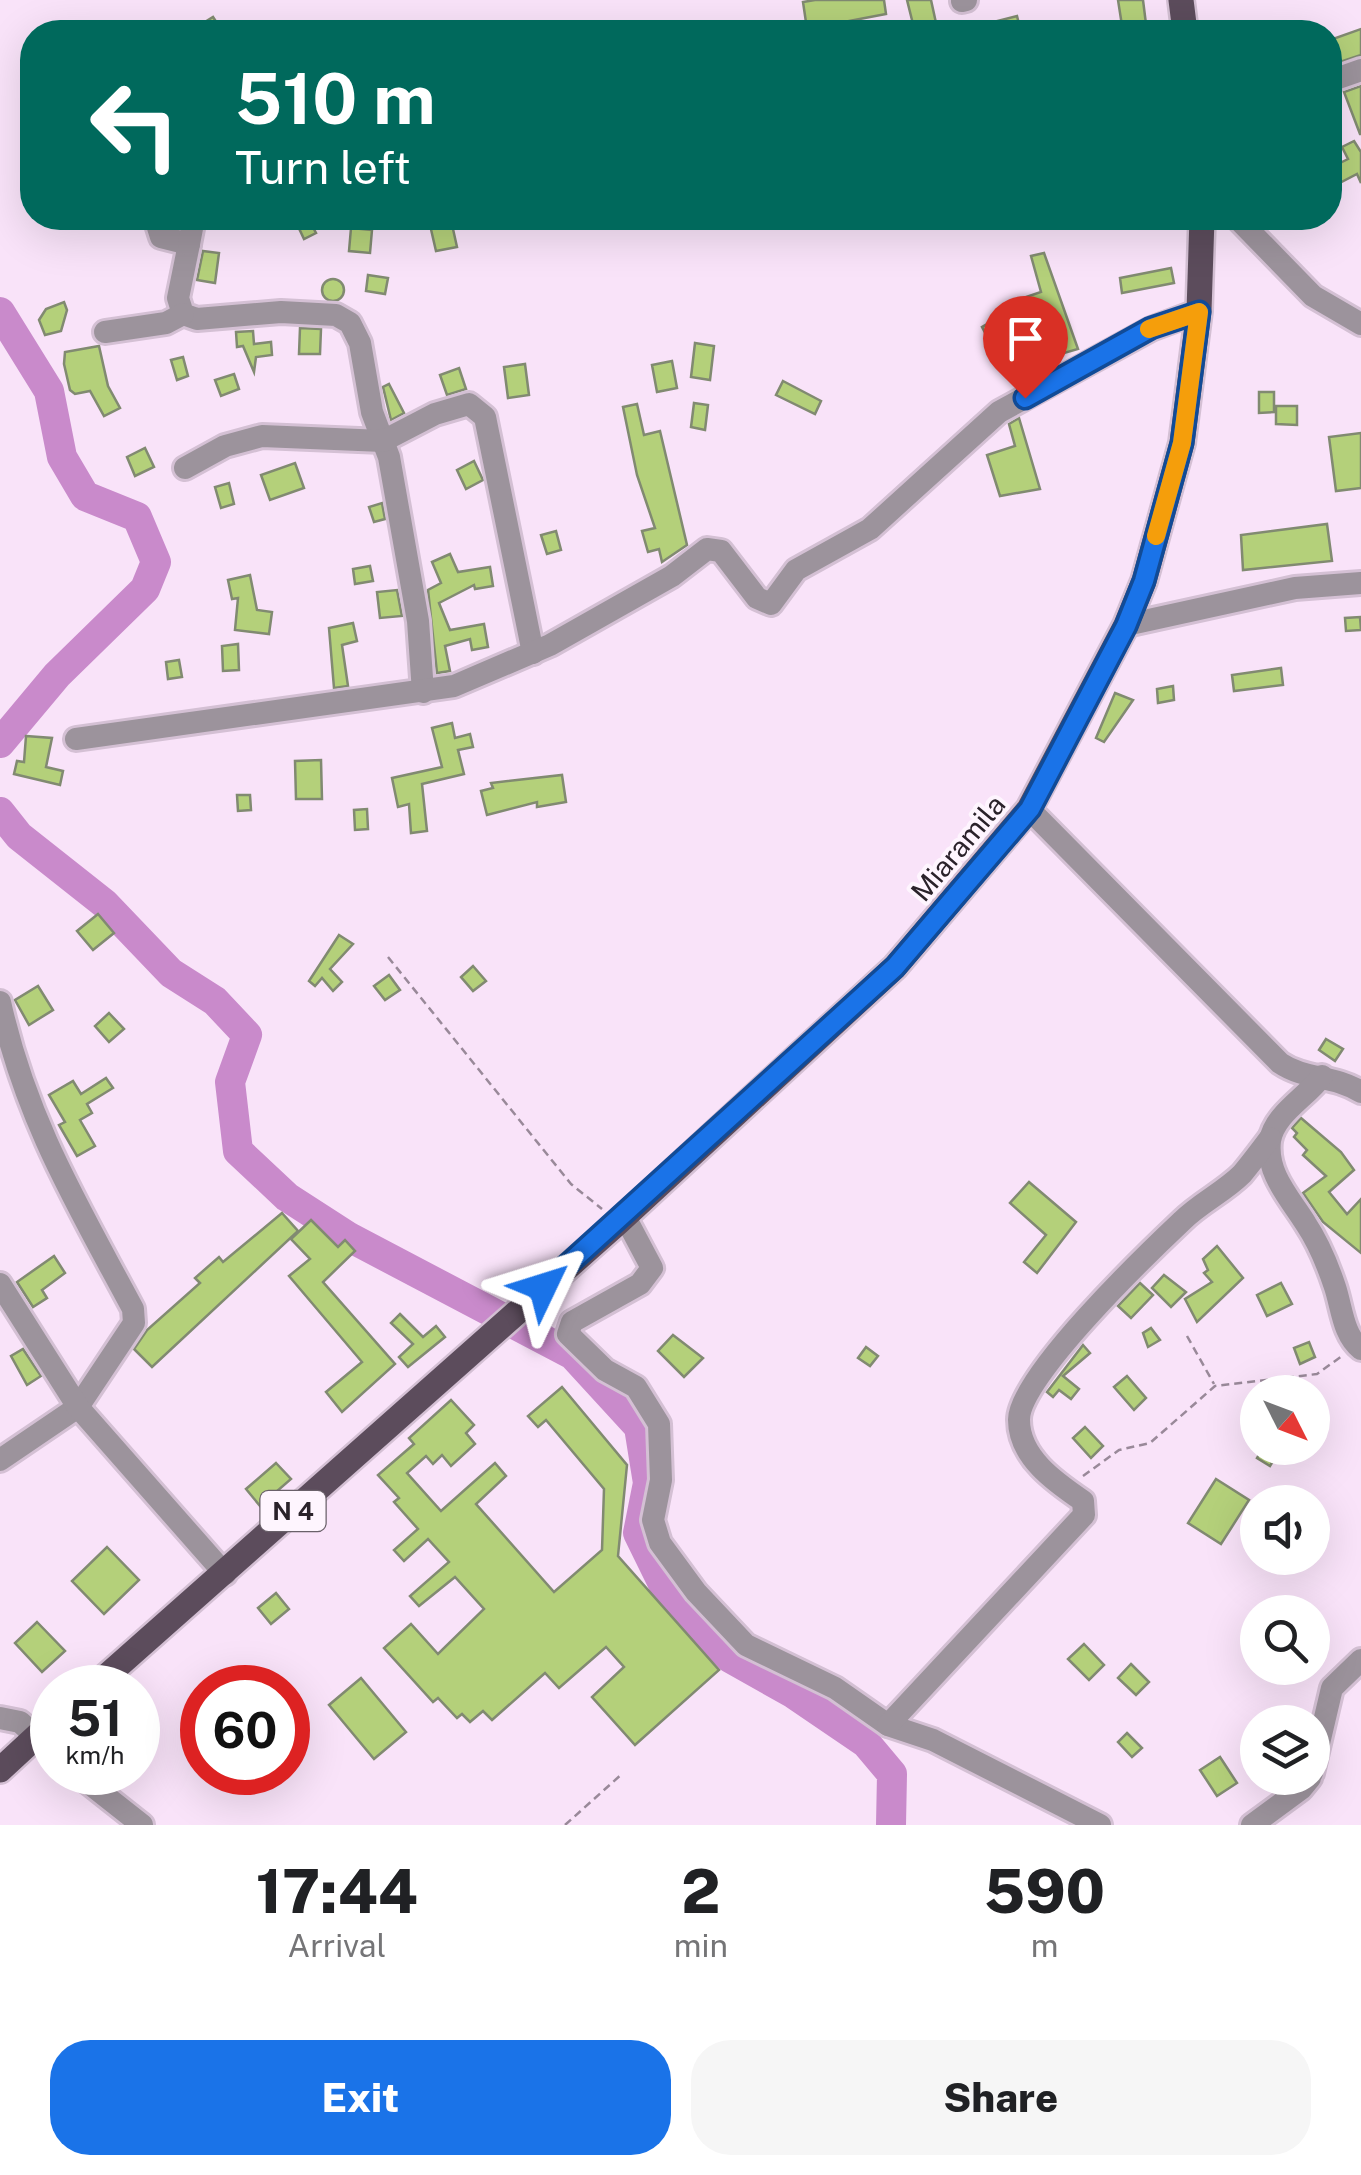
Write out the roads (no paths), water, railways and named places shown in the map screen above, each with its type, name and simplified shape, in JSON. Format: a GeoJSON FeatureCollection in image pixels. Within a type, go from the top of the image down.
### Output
{"type":"FeatureCollection","features":[{"type":"Feature","properties":{"kind":"main road","name":"Miaramila"},"geometry":{"type":"LineString","coordinates":[[224,1574],[491,1332],[622,1220],[895,967],[1030,809],[1126,626],[1144,581],[1182,443],[1199,312],[1202,230]]}},
{"type":"Feature","properties":{"kind":"main road","name":"N 4"},"geometry":{"type":"LineString","coordinates":[[119,1665],[224,1574]]}},
{"type":"Feature","properties":{"kind":"main road"},"geometry":{"type":"LineString","coordinates":[[0,1770],[30,1749]]}},
{"type":"Feature","properties":{"kind":"street"},"geometry":{"type":"LineString","coordinates":[[159,230],[161,237],[189,244]]}},
{"type":"Feature","properties":{"kind":"street"},"geometry":{"type":"LineString","coordinates":[[183,314],[178,298],[192,230]]}},
{"type":"Feature","properties":{"kind":"street"},"geometry":{"type":"LineString","coordinates":[[1249,230],[1313,296],[1361,324]]}},
{"type":"Feature","properties":{"kind":"street"},"geometry":{"type":"LineString","coordinates":[[183,314],[197,319],[281,312],[336,314],[350,323],[384,441],[418,622],[423,692]]}},
{"type":"Feature","properties":{"kind":"street"},"geometry":{"type":"LineString","coordinates":[[76,739],[454,686],[533,653],[672,576],[707,548],[720,551],[758,598],[772,604],[796,570],[870,529],[1000,412],[1151,328],[1199,312]]}},
{"type":"Feature","properties":{"kind":"street"},"geometry":{"type":"LineString","coordinates":[[105,332],[166,324],[183,314]]}},
{"type":"Feature","properties":{"kind":"street"},"geometry":{"type":"LineString","coordinates":[[185,468],[225,446],[262,436],[384,441],[435,414],[468,404],[486,417],[533,653]]}},
{"type":"Feature","properties":{"kind":"street"},"geometry":{"type":"LineString","coordinates":[[1126,626],[1295,588],[1361,583]]}},
{"type":"Feature","properties":{"kind":"street"},"geometry":{"type":"LineString","coordinates":[[1030,809],[1280,1063],[1300,1077],[1322,1076],[1361,1092]]}},
{"type":"Feature","properties":{"kind":"street"},"geometry":{"type":"LineString","coordinates":[[0,1002],[14,1066],[37,1124],[133,1309],[134,1323],[78,1407],[0,1460]]}},
{"type":"Feature","properties":{"kind":"street"},"geometry":{"type":"LineString","coordinates":[[888,1725],[1084,1516],[1082,1501],[1046,1476],[1029,1450],[1018,1421],[1025,1393],[1103,1299],[1183,1219],[1240,1176],[1284,1113],[1308,1096],[1322,1076]]}},
{"type":"Feature","properties":{"kind":"street"},"geometry":{"type":"LineString","coordinates":[[1270,1138],[1271,1164],[1282,1190],[1308,1226],[1358,1348]]}},
{"type":"Feature","properties":{"kind":"street"},"geometry":{"type":"LineString","coordinates":[[622,1220],[652,1268],[640,1284],[572,1322],[568,1334],[604,1370],[636,1387],[659,1424],[661,1480],[653,1520],[660,1543],[696,1592],[746,1645],[835,1688],[888,1725],[934,1740],[1100,1825]]}},
{"type":"Feature","properties":{"kind":"street"},"geometry":{"type":"LineString","coordinates":[[0,1284],[78,1407],[224,1574]]}},
{"type":"Feature","properties":{"kind":"street"},"geometry":{"type":"LineString","coordinates":[[1328,1705],[1332,1688],[1361,1660]]}},
{"type":"Feature","properties":{"kind":"street"},"geometry":{"type":"LineString","coordinates":[[0,1718],[30,1728]]}},
{"type":"Feature","properties":{"kind":"street"},"geometry":{"type":"LineString","coordinates":[[104,1795],[142,1825]]}},
{"type":"Feature","properties":{"kind":"street"},"geometry":{"type":"LineString","coordinates":[[1252,1825],[1294,1795]]}},
{"type":"Feature","properties":{"kind":"waterway"},"geometry":{"type":"LineString","coordinates":[[0,312],[49,391],[62,457],[85,496],[137,517],[156,562],[145,589],[57,675],[0,743]]}},
{"type":"Feature","properties":{"kind":"waterway"},"geometry":{"type":"LineString","coordinates":[[0,812],[19,836],[105,904],[171,973],[215,1001],[247,1035],[230,1082],[238,1151],[287,1197],[349,1237],[573,1355],[639,1427],[648,1483],[638,1533],[666,1590],[730,1658],[794,1694],[866,1743],[892,1774],[891,1825]]}}]}
